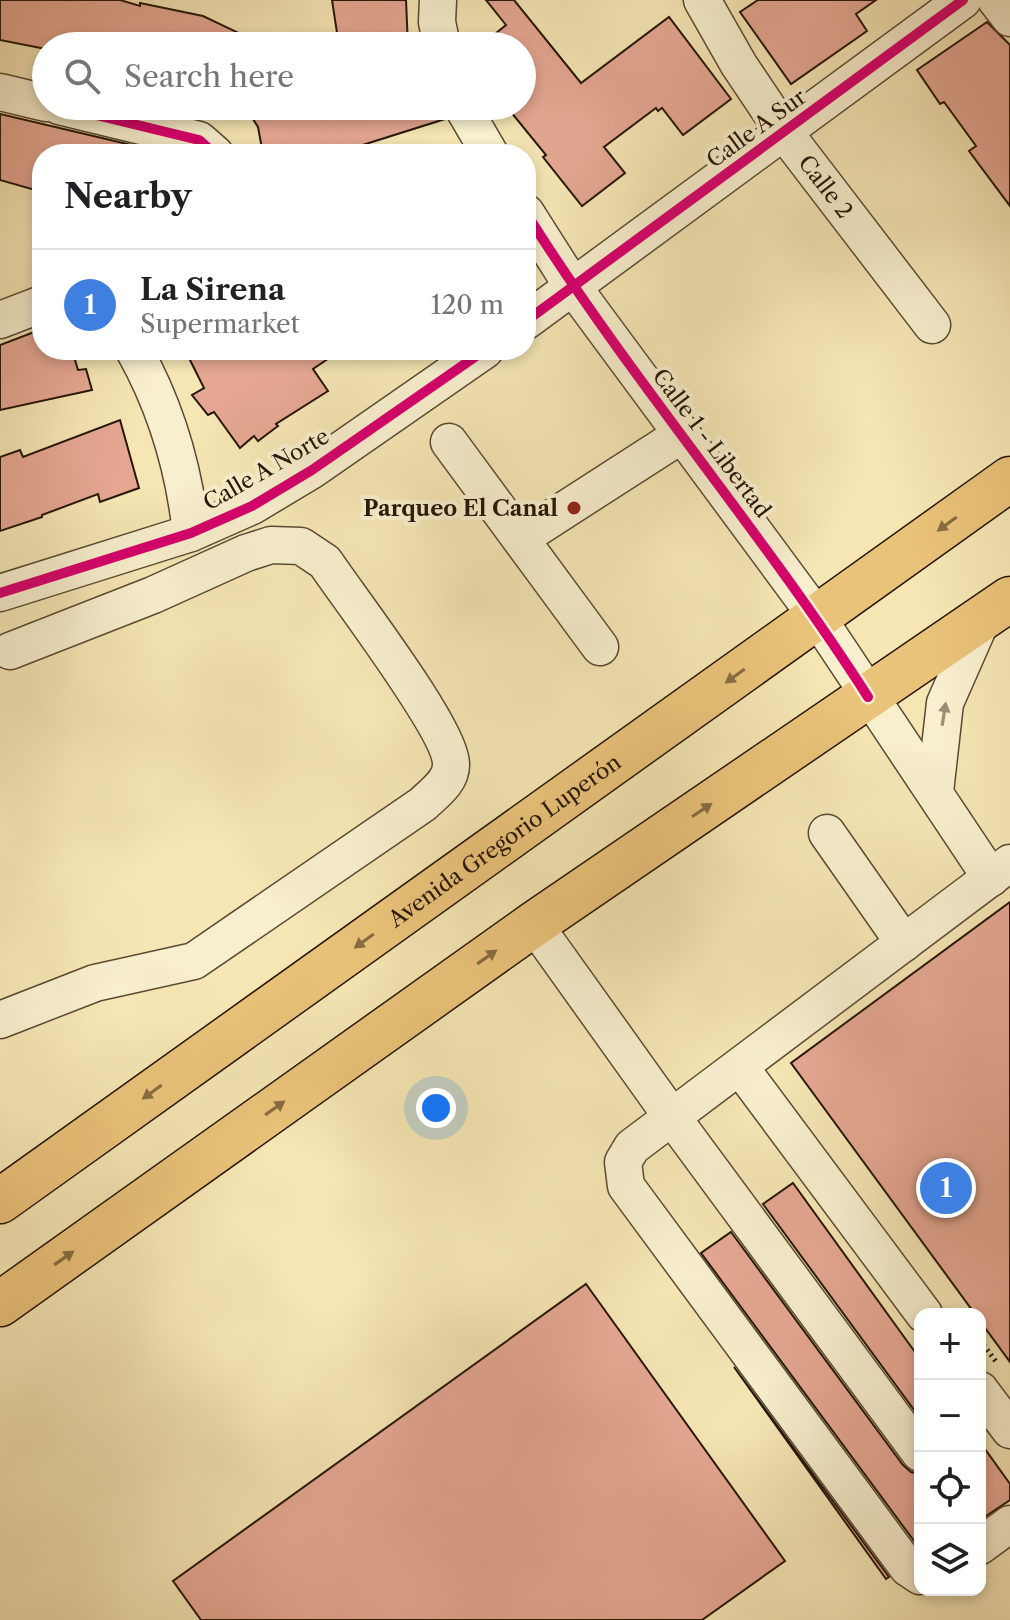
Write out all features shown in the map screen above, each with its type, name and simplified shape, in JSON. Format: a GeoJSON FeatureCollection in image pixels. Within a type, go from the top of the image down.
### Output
{"type":"FeatureCollection","features":[{"type":"Feature","properties":{"kind":"main road","name":"Avenida Gregorio Luperón"},"geometry":{"type":"LineString","coordinates":[[0,1201],[1010,479]]}},
{"type":"Feature","properties":{"kind":"main road"},"geometry":{"type":"LineString","coordinates":[[0,1304],[534,924],[996,609]]}},
{"type":"Feature","properties":{"kind":"street"},"geometry":{"type":"LineString","coordinates":[[438,0],[439,32]]}},
{"type":"Feature","properties":{"kind":"street","name":"Calle 2"},"geometry":{"type":"LineString","coordinates":[[702,0],[732,54],[784,132],[932,325]]}},
{"type":"Feature","properties":{"kind":"street","name":"Calle A Sur"},"geometry":{"type":"LineString","coordinates":[[573,287],[963,0]]}},
{"type":"Feature","properties":{"kind":"street"},"geometry":{"type":"LineString","coordinates":[[996,0],[1010,18]]}},
{"type":"Feature","properties":{"kind":"street"},"geometry":{"type":"LineString","coordinates":[[0,92],[32,100]]}},
{"type":"Feature","properties":{"kind":"street"},"geometry":{"type":"LineString","coordinates":[[117,120],[199,140],[204,144]]}},
{"type":"Feature","properties":{"kind":"street"},"geometry":{"type":"LineString","coordinates":[[470,120],[484,144]]}},
{"type":"Feature","properties":{"kind":"street","name":"Calle 1 - Libertad"},"geometry":{"type":"LineString","coordinates":[[536,229],[573,287],[817,617],[868,697],[935,792],[1000,871]]}},
{"type":"Feature","properties":{"kind":"street"},"geometry":{"type":"LineString","coordinates":[[536,314],[573,287]]}},
{"type":"Feature","properties":{"kind":"street"},"geometry":{"type":"LineString","coordinates":[[0,320],[32,308]]}},
{"type":"Feature","properties":{"kind":"street"},"geometry":{"type":"LineString","coordinates":[[139,360],[175,444],[187,494],[191,533]]}},
{"type":"Feature","properties":{"kind":"street","name":"Calle A Norte"},"geometry":{"type":"LineString","coordinates":[[0,593],[191,533],[252,506],[312,470],[471,360]]}},
{"type":"Feature","properties":{"kind":"street"},"geometry":{"type":"LineString","coordinates":[[521,538],[681,435]]}},
{"type":"Feature","properties":{"kind":"street"},"geometry":{"type":"LineString","coordinates":[[449,442],[600,647]]}},
{"type":"Feature","properties":{"kind":"street"},"geometry":{"type":"LineString","coordinates":[[0,1020],[95,983],[194,961],[423,804],[445,783],[452,769],[450,750],[424,705],[325,562],[301,546],[271,545],[246,553],[153,595],[10,651]]}},
{"type":"Feature","properties":{"kind":"street"},"geometry":{"type":"LineString","coordinates":[[935,792],[945,703],[996,609]]}},
{"type":"Feature","properties":{"kind":"street"},"geometry":{"type":"LineString","coordinates":[[827,833],[904,943]]}},
{"type":"Feature","properties":{"kind":"street"},"geometry":{"type":"LineString","coordinates":[[914,1572],[908,1568],[626,1186],[623,1162],[632,1147],[1000,871]]}},
{"type":"Feature","properties":{"kind":"street"},"geometry":{"type":"LineString","coordinates":[[534,924],[919,1452]]}},
{"type":"Feature","properties":{"kind":"street"},"geometry":{"type":"LineString","coordinates":[[740,1067],[920,1308]]}},
{"type":"Feature","properties":{"kind":"street"},"geometry":{"type":"LineString","coordinates":[[986,1398],[1010,1430]]}},
{"type":"Feature","properties":{"kind":"building"},"geometry":{"type":"Polygon","coordinates":[[[0,0],[120,0],[203,16],[237,32],[32,32],[32,46],[0,40],[0,0]]]}},
{"type":"Feature","properties":{"kind":"building"},"geometry":{"type":"Polygon","coordinates":[[[332,0],[406,0],[407,32],[337,32],[332,0]]]}},
{"type":"Feature","properties":{"kind":"building"},"geometry":{"type":"Polygon","coordinates":[[[486,0],[514,0],[581,83],[669,17],[731,99],[683,135],[662,108],[658,111],[656,108],[604,147],[625,173],[582,206],[517,120],[536,120],[536,32],[497,32],[506,25],[486,0]]]}},
{"type":"Feature","properties":{"kind":"building"},"geometry":{"type":"Polygon","coordinates":[[[758,0],[876,0],[856,14],[867,31],[791,84],[740,12],[758,0]]]}},
{"type":"Feature","properties":{"kind":"building"},"geometry":{"type":"Polygon","coordinates":[[[987,22],[1010,45],[1010,206],[969,151],[976,146],[944,102],[940,104],[917,70],[987,22]]]}},
{"type":"Feature","properties":{"kind":"building"},"geometry":{"type":"Polygon","coordinates":[[[0,114],[127,144],[32,144],[32,189],[0,180],[0,114]]]}},
{"type":"Feature","properties":{"kind":"building"},"geometry":{"type":"Polygon","coordinates":[[[254,120],[442,120],[366,144],[261,144],[254,120]]]}},
{"type":"Feature","properties":{"kind":"building"},"geometry":{"type":"Polygon","coordinates":[[[32,333],[32,360],[75,360],[78,370],[86,369],[92,390],[0,410],[0,345],[32,333]]]}},
{"type":"Feature","properties":{"kind":"building"},"geometry":{"type":"Polygon","coordinates":[[[190,360],[326,360],[313,369],[328,391],[276,424],[278,426],[258,441],[254,436],[240,448],[214,412],[208,415],[192,395],[204,388],[190,360]]]}},
{"type":"Feature","properties":{"kind":"building"},"geometry":{"type":"Polygon","coordinates":[[[120,420],[139,488],[100,502],[98,494],[0,531],[0,457],[20,450],[23,457],[120,420]]]}},
{"type":"Feature","properties":{"kind":"building"},"geometry":{"type":"Polygon","coordinates":[[[1010,902],[1010,1362],[986,1329],[986,1308],[971,1308],[791,1063],[1010,902]]]}},
{"type":"Feature","properties":{"kind":"building"},"geometry":{"type":"Polygon","coordinates":[[[793,1183],[914,1351],[914,1410],[763,1204],[793,1183]]]}},
{"type":"Feature","properties":{"kind":"building"},"geometry":{"type":"Polygon","coordinates":[[[731,1232],[903,1465],[914,1473],[914,1541],[701,1253],[731,1232]]]}},
{"type":"Feature","properties":{"kind":"building"},"geometry":{"type":"Polygon","coordinates":[[[586,1284],[785,1561],[702,1620],[201,1620],[173,1581],[586,1284]]]}},
{"type":"Feature","properties":{"kind":"building"},"geometry":{"type":"Polygon","coordinates":[[[734,1367],[889,1577],[886,1579],[734,1367]]]}},
{"type":"Feature","properties":{"kind":"building"},"geometry":{"type":"Polygon","coordinates":[[[986,1450],[1010,1484],[1010,1500],[986,1516],[986,1450]]]}},
{"type":"Feature","properties":{"kind":"cycle path"},"geometry":{"type":"LineString","coordinates":[[536,314],[963,0]]}},
{"type":"Feature","properties":{"kind":"cycle path"},"geometry":{"type":"LineString","coordinates":[[117,120],[199,140],[204,144]]}},
{"type":"Feature","properties":{"kind":"cycle path"},"geometry":{"type":"LineString","coordinates":[[536,228],[609,336],[784,574],[868,697]]}},
{"type":"Feature","properties":{"kind":"cycle path"},"geometry":{"type":"LineString","coordinates":[[0,593],[191,533],[252,506],[312,470],[471,360]]}},
{"type":"Feature","properties":{"kind":"place","name":"Parqueo El Canal"},"geometry":{"type":"Point","coordinates":[574,508]}},
{"type":"Feature","properties":{"kind":"place","name":"La Sirena"},"geometry":{"type":"Point","coordinates":[946,1188]}}]}
